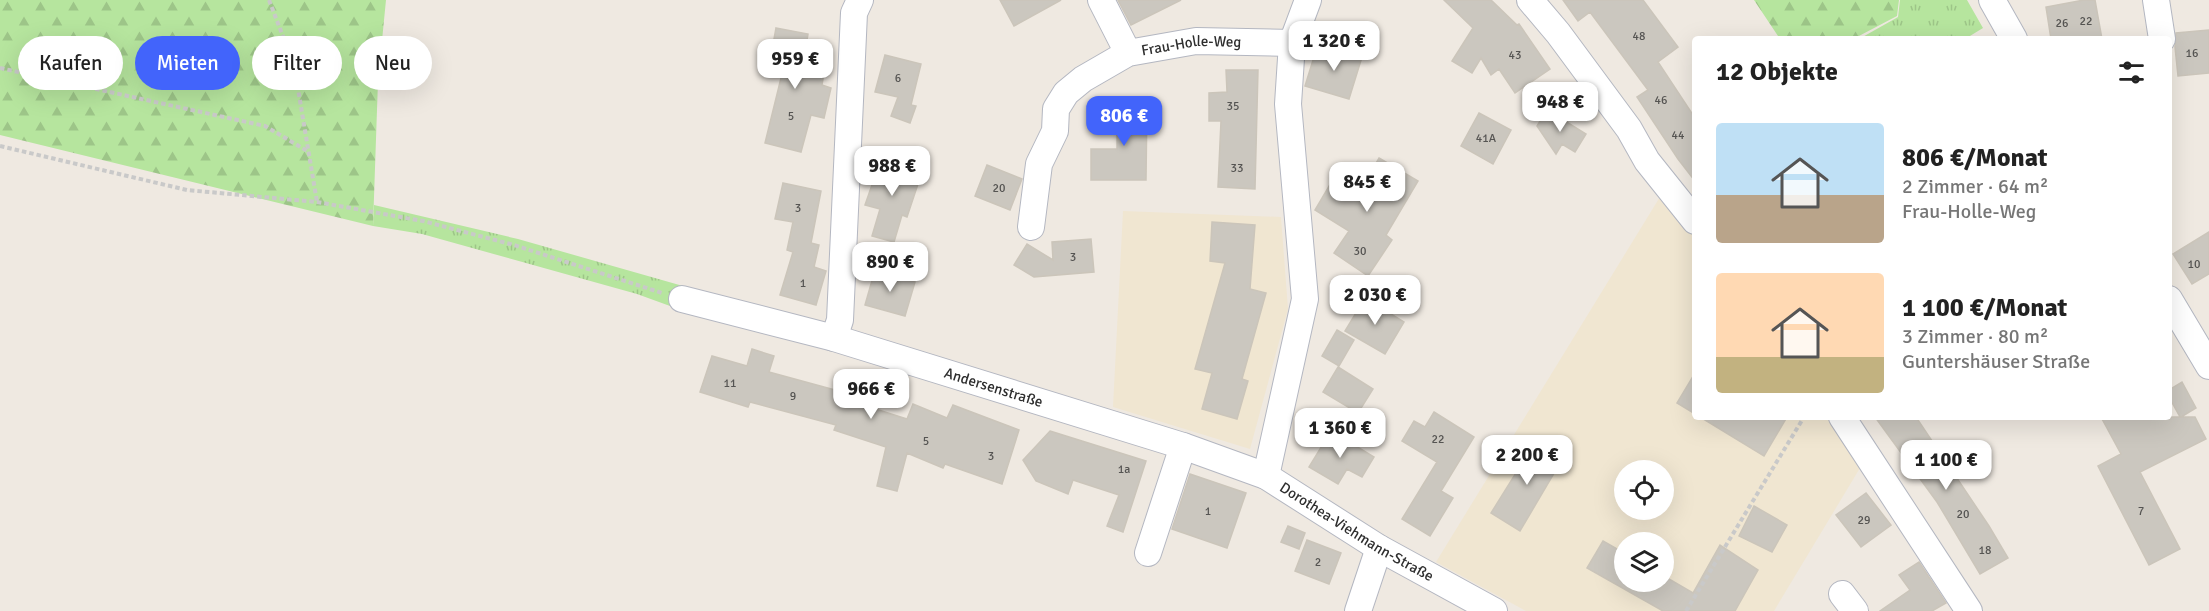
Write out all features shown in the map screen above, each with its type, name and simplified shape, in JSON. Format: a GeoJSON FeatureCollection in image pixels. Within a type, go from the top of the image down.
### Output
{"type":"FeatureCollection","features":[{"type":"Feature","properties":{"kind":"street"},"geometry":{"type":"LineString","coordinates":[[834,338],[840,320],[854,13],[860,0]]}},
{"type":"Feature","properties":{"kind":"street","name":"Frau-Holle-Weg"},"geometry":{"type":"LineString","coordinates":[[1101,0],[1128,53]]}},
{"type":"Feature","properties":{"kind":"street","name":"Dorothea-Viehmann-Straße"},"geometry":{"type":"LineString","coordinates":[[1308,0],[1292,43],[1287,104],[1305,299],[1266,476],[1379,548],[1494,611]]}},
{"type":"Feature","properties":{"kind":"street"},"geometry":{"type":"LineString","coordinates":[[1530,0],[1558,33],[1629,129],[1647,161],[1692,217]]}},
{"type":"Feature","properties":{"kind":"street"},"geometry":{"type":"LineString","coordinates":[[1992,0],[2012,36]]}},
{"type":"Feature","properties":{"kind":"street"},"geometry":{"type":"LineString","coordinates":[[2156,0],[2162,36]]}},
{"type":"Feature","properties":{"kind":"street","name":"Frau-Holle-Weg"},"geometry":{"type":"LineString","coordinates":[[1031,227],[1039,164],[1055,131],[1056,109],[1066,93],[1083,79],[1128,53],[1196,40],[1292,43]]}},
{"type":"Feature","properties":{"kind":"street","name":"Andersenstraße"},"geometry":{"type":"LineString","coordinates":[[682,299],[834,338],[1183,446],[1266,476]]}},
{"type":"Feature","properties":{"kind":"street"},"geometry":{"type":"LineString","coordinates":[[2172,304],[2209,366]]}},
{"type":"Feature","properties":{"kind":"street"},"geometry":{"type":"LineString","coordinates":[[1844,420],[1969,611]]}},
{"type":"Feature","properties":{"kind":"street"},"geometry":{"type":"LineString","coordinates":[[1148,553],[1183,446]]}},
{"type":"Feature","properties":{"kind":"street"},"geometry":{"type":"LineString","coordinates":[[1358,611],[1379,548]]}},
{"type":"Feature","properties":{"kind":"path"},"geometry":{"type":"LineString","coordinates":[[269,0],[294,65],[317,202]]}},
{"type":"Feature","properties":{"kind":"path"},"geometry":{"type":"LineString","coordinates":[[0,68],[265,126],[309,152]]}},
{"type":"Feature","properties":{"kind":"path"},"geometry":{"type":"LineString","coordinates":[[0,146],[187,190],[317,202],[423,221],[514,245],[682,299]]}},
{"type":"Feature","properties":{"kind":"path"},"geometry":{"type":"LineString","coordinates":[[1686,611],[1802,420]]}},
{"type":"Feature","properties":{"kind":"shaded area"},"geometry":{"type":"Polygon","coordinates":[[[1663,192],[1692,228],[1692,420],[1835,420],[1863,463],[1774,611],[1526,611],[1436,562],[1663,192]]]}},
{"type":"Feature","properties":{"kind":"shaded area"},"geometry":{"type":"Polygon","coordinates":[[[1123,211],[1281,217],[1288,309],[1250,449],[1113,407],[1123,211]]]}},
{"type":"Feature","properties":{"kind":"green space"},"geometry":{"type":"Polygon","coordinates":[[[0,0],[386,0],[382,36],[354,36],[354,90],[378,90],[373,226],[0,135],[0,0]]]}},
{"type":"Feature","properties":{"kind":"green space"},"geometry":{"type":"Polygon","coordinates":[[[1754,0],[1899,0],[1897,16],[1859,36],[1778,36],[1754,0]]]}},
{"type":"Feature","properties":{"kind":"green space"},"geometry":{"type":"Polygon","coordinates":[[[1900,0],[1967,0],[1983,28],[1970,36],[1864,36],[1898,17],[1900,0]]]}},
{"type":"Feature","properties":{"kind":"green space"},"geometry":{"type":"Polygon","coordinates":[[[374,205],[518,239],[690,288],[681,310],[637,294],[422,234],[373,226],[374,205]]]}},
{"type":"Feature","properties":{"kind":"building"},"geometry":{"type":"Polygon","coordinates":[[[1000,0],[1061,0],[1014,26],[1000,0]]]}},
{"type":"Feature","properties":{"kind":"building"},"geometry":{"type":"Polygon","coordinates":[[[1118,0],[1181,0],[1131,25],[1118,0]]]}},
{"type":"Feature","properties":{"kind":"building"},"geometry":{"type":"Polygon","coordinates":[[[1444,0],[1491,0],[1517,25],[1519,24],[1550,69],[1515,93],[1499,69],[1491,75],[1481,58],[1472,73],[1452,61],[1473,28],[1444,0]]]}},
{"type":"Feature","properties":{"kind":"building"},"geometry":{"type":"Polygon","coordinates":[[[1563,0],[1643,0],[1678,47],[1658,62],[1692,113],[1692,177],[1637,97],[1648,90],[1590,12],[1578,21],[1563,0]]]}},
{"type":"Feature","properties":{"kind":"building"},"geometry":{"type":"Polygon","coordinates":[[[2095,0],[2101,36],[2051,36],[2046,7],[2095,0]]]}},
{"type":"Feature","properties":{"kind":"building"},"geometry":{"type":"Polygon","coordinates":[[[776,28],[808,34],[804,57],[826,61],[822,85],[831,88],[824,118],[811,115],[801,152],[765,143],[782,74],[768,72],[776,28]]]}},
{"type":"Feature","properties":{"kind":"building"},"geometry":{"type":"Polygon","coordinates":[[[2209,30],[2209,73],[2178,76],[2176,33],[2209,30]]]}},
{"type":"Feature","properties":{"kind":"building"},"geometry":{"type":"Polygon","coordinates":[[[1318,44],[1362,57],[1349,99],[1305,86],[1318,44]]]}},
{"type":"Feature","properties":{"kind":"building"},"geometry":{"type":"Polygon","coordinates":[[[885,55],[921,64],[911,105],[916,106],[910,123],[891,116],[898,97],[875,92],[885,55]]]}},
{"type":"Feature","properties":{"kind":"building"},"geometry":{"type":"Polygon","coordinates":[[[1226,70],[1258,70],[1255,189],[1218,187],[1221,121],[1209,121],[1209,93],[1227,92],[1226,70]]]}},
{"type":"Feature","properties":{"kind":"building"},"geometry":{"type":"Polygon","coordinates":[[[1117,102],[1147,103],[1146,180],[1091,180],[1091,149],[1117,149],[1117,102]]]}},
{"type":"Feature","properties":{"kind":"building"},"geometry":{"type":"Polygon","coordinates":[[[1547,110],[1586,134],[1575,152],[1562,144],[1556,154],[1537,126],[1547,110]]]}},
{"type":"Feature","properties":{"kind":"building"},"geometry":{"type":"Polygon","coordinates":[[[1479,113],[1511,130],[1493,164],[1461,146],[1479,113]]]}},
{"type":"Feature","properties":{"kind":"building"},"geometry":{"type":"Polygon","coordinates":[[[1379,158],[1418,181],[1386,235],[1392,240],[1368,276],[1334,253],[1349,231],[1315,210],[1335,176],[1360,191],[1379,158]]]}},
{"type":"Feature","properties":{"kind":"building"},"geometry":{"type":"Polygon","coordinates":[[[881,159],[922,172],[907,217],[902,215],[894,242],[872,236],[880,209],[865,205],[881,159]]]}},
{"type":"Feature","properties":{"kind":"building"},"geometry":{"type":"Polygon","coordinates":[[[987,165],[1022,179],[1010,210],[975,196],[987,165]]]}},
{"type":"Feature","properties":{"kind":"building"},"geometry":{"type":"Polygon","coordinates":[[[783,183],[821,191],[811,243],[819,245],[814,267],[826,271],[816,305],[780,295],[793,252],[787,250],[793,222],[775,219],[783,183]]]}},
{"type":"Feature","properties":{"kind":"building"},"geometry":{"type":"Polygon","coordinates":[[[1212,222],[1255,225],[1250,289],[1266,293],[1242,379],[1248,381],[1237,419],[1202,409],[1212,373],[1195,369],[1225,263],[1210,261],[1212,222]]]}},
{"type":"Feature","properties":{"kind":"building"},"geometry":{"type":"Polygon","coordinates":[[[2209,232],[2209,274],[2192,284],[2173,254],[2209,232]]]}},
{"type":"Feature","properties":{"kind":"building"},"geometry":{"type":"Polygon","coordinates":[[[1091,239],[1094,272],[1034,277],[1014,265],[1027,244],[1053,260],[1052,242],[1091,239]]]}},
{"type":"Feature","properties":{"kind":"building"},"geometry":{"type":"Polygon","coordinates":[[[875,270],[915,282],[905,316],[865,305],[875,270]]]}},
{"type":"Feature","properties":{"kind":"building"},"geometry":{"type":"Polygon","coordinates":[[[1365,298],[1404,322],[1385,354],[1345,331],[1365,298]]]}},
{"type":"Feature","properties":{"kind":"building"},"geometry":{"type":"Polygon","coordinates":[[[1337,330],[1354,340],[1339,366],[1322,356],[1337,330]]]}},
{"type":"Feature","properties":{"kind":"building"},"geometry":{"type":"Polygon","coordinates":[[[752,349],[774,356],[769,372],[846,393],[851,377],[876,385],[869,407],[907,419],[913,404],[947,418],[953,405],[1019,430],[1002,484],[945,464],[943,468],[907,453],[897,491],[877,486],[886,447],[834,430],[836,425],[750,402],[748,407],[700,392],[712,356],[747,366],[752,349]]]}},
{"type":"Feature","properties":{"kind":"building"},"geometry":{"type":"Polygon","coordinates":[[[1338,367],[1373,389],[1358,413],[1323,392],[1338,367]]]}},
{"type":"Feature","properties":{"kind":"building"},"geometry":{"type":"Polygon","coordinates":[[[1692,378],[1692,412],[1677,403],[1692,378]]]}},
{"type":"Feature","properties":{"kind":"building"},"geometry":{"type":"Polygon","coordinates":[[[2182,382],[2196,408],[2181,417],[2195,417],[2206,439],[2140,472],[2180,549],[2149,565],[2098,466],[2121,454],[2103,420],[2172,420],[2172,417],[2180,417],[2172,402],[2172,388],[2182,382]]]}},
{"type":"Feature","properties":{"kind":"building"},"geometry":{"type":"Polygon","coordinates":[[[1434,412],[1474,437],[1441,491],[1453,498],[1430,536],[1402,519],[1437,462],[1402,441],[1414,421],[1425,427],[1434,412]]]}},
{"type":"Feature","properties":{"kind":"building"},"geometry":{"type":"Polygon","coordinates":[[[1705,420],[1785,420],[1764,456],[1705,420]]]}},
{"type":"Feature","properties":{"kind":"building"},"geometry":{"type":"Polygon","coordinates":[[[1877,420],[1918,420],[2008,558],[1980,574],[1937,502],[1877,420]]]}},
{"type":"Feature","properties":{"kind":"building"},"geometry":{"type":"Polygon","coordinates":[[[1050,431],[1146,461],[1123,532],[1107,526],[1119,495],[1073,480],[1068,494],[1036,481],[1023,460],[1050,431]]]}},
{"type":"Feature","properties":{"kind":"building"},"geometry":{"type":"Polygon","coordinates":[[[1331,431],[1374,457],[1362,477],[1347,469],[1338,484],[1309,467],[1331,431]]]}},
{"type":"Feature","properties":{"kind":"building"},"geometry":{"type":"Polygon","coordinates":[[[1536,441],[1563,458],[1520,531],[1491,513],[1536,441]]]}},
{"type":"Feature","properties":{"kind":"building"},"geometry":{"type":"Polygon","coordinates":[[[1190,474],[1246,493],[1227,548],[1172,529],[1190,474]]]}},
{"type":"Feature","properties":{"kind":"building"},"geometry":{"type":"Polygon","coordinates":[[[1866,493],[1891,525],[1861,547],[1836,515],[1866,493]]]}},
{"type":"Feature","properties":{"kind":"building"},"geometry":{"type":"Polygon","coordinates":[[[1754,506],[1787,525],[1772,552],[1739,536],[1754,506]]]}},
{"type":"Feature","properties":{"kind":"building"},"geometry":{"type":"Polygon","coordinates":[[[1288,526],[1305,533],[1299,549],[1281,542],[1288,526]]]}},
{"type":"Feature","properties":{"kind":"building"},"geometry":{"type":"Polygon","coordinates":[[[1307,540],[1341,553],[1329,584],[1295,571],[1307,540]]]}},
{"type":"Feature","properties":{"kind":"building"},"geometry":{"type":"Polygon","coordinates":[[[1603,541],[1614,547],[1614,583],[1587,568],[1603,541]]]}},
{"type":"Feature","properties":{"kind":"building"},"geometry":{"type":"Polygon","coordinates":[[[1720,545],[1758,570],[1735,611],[1663,611],[1629,592],[1674,592],[1674,582],[1693,593],[1720,545]]]}},
{"type":"Feature","properties":{"kind":"building"},"geometry":{"type":"Polygon","coordinates":[[[1919,562],[1946,603],[1932,611],[1880,611],[1910,590],[1899,575],[1919,562]]]}}]}
